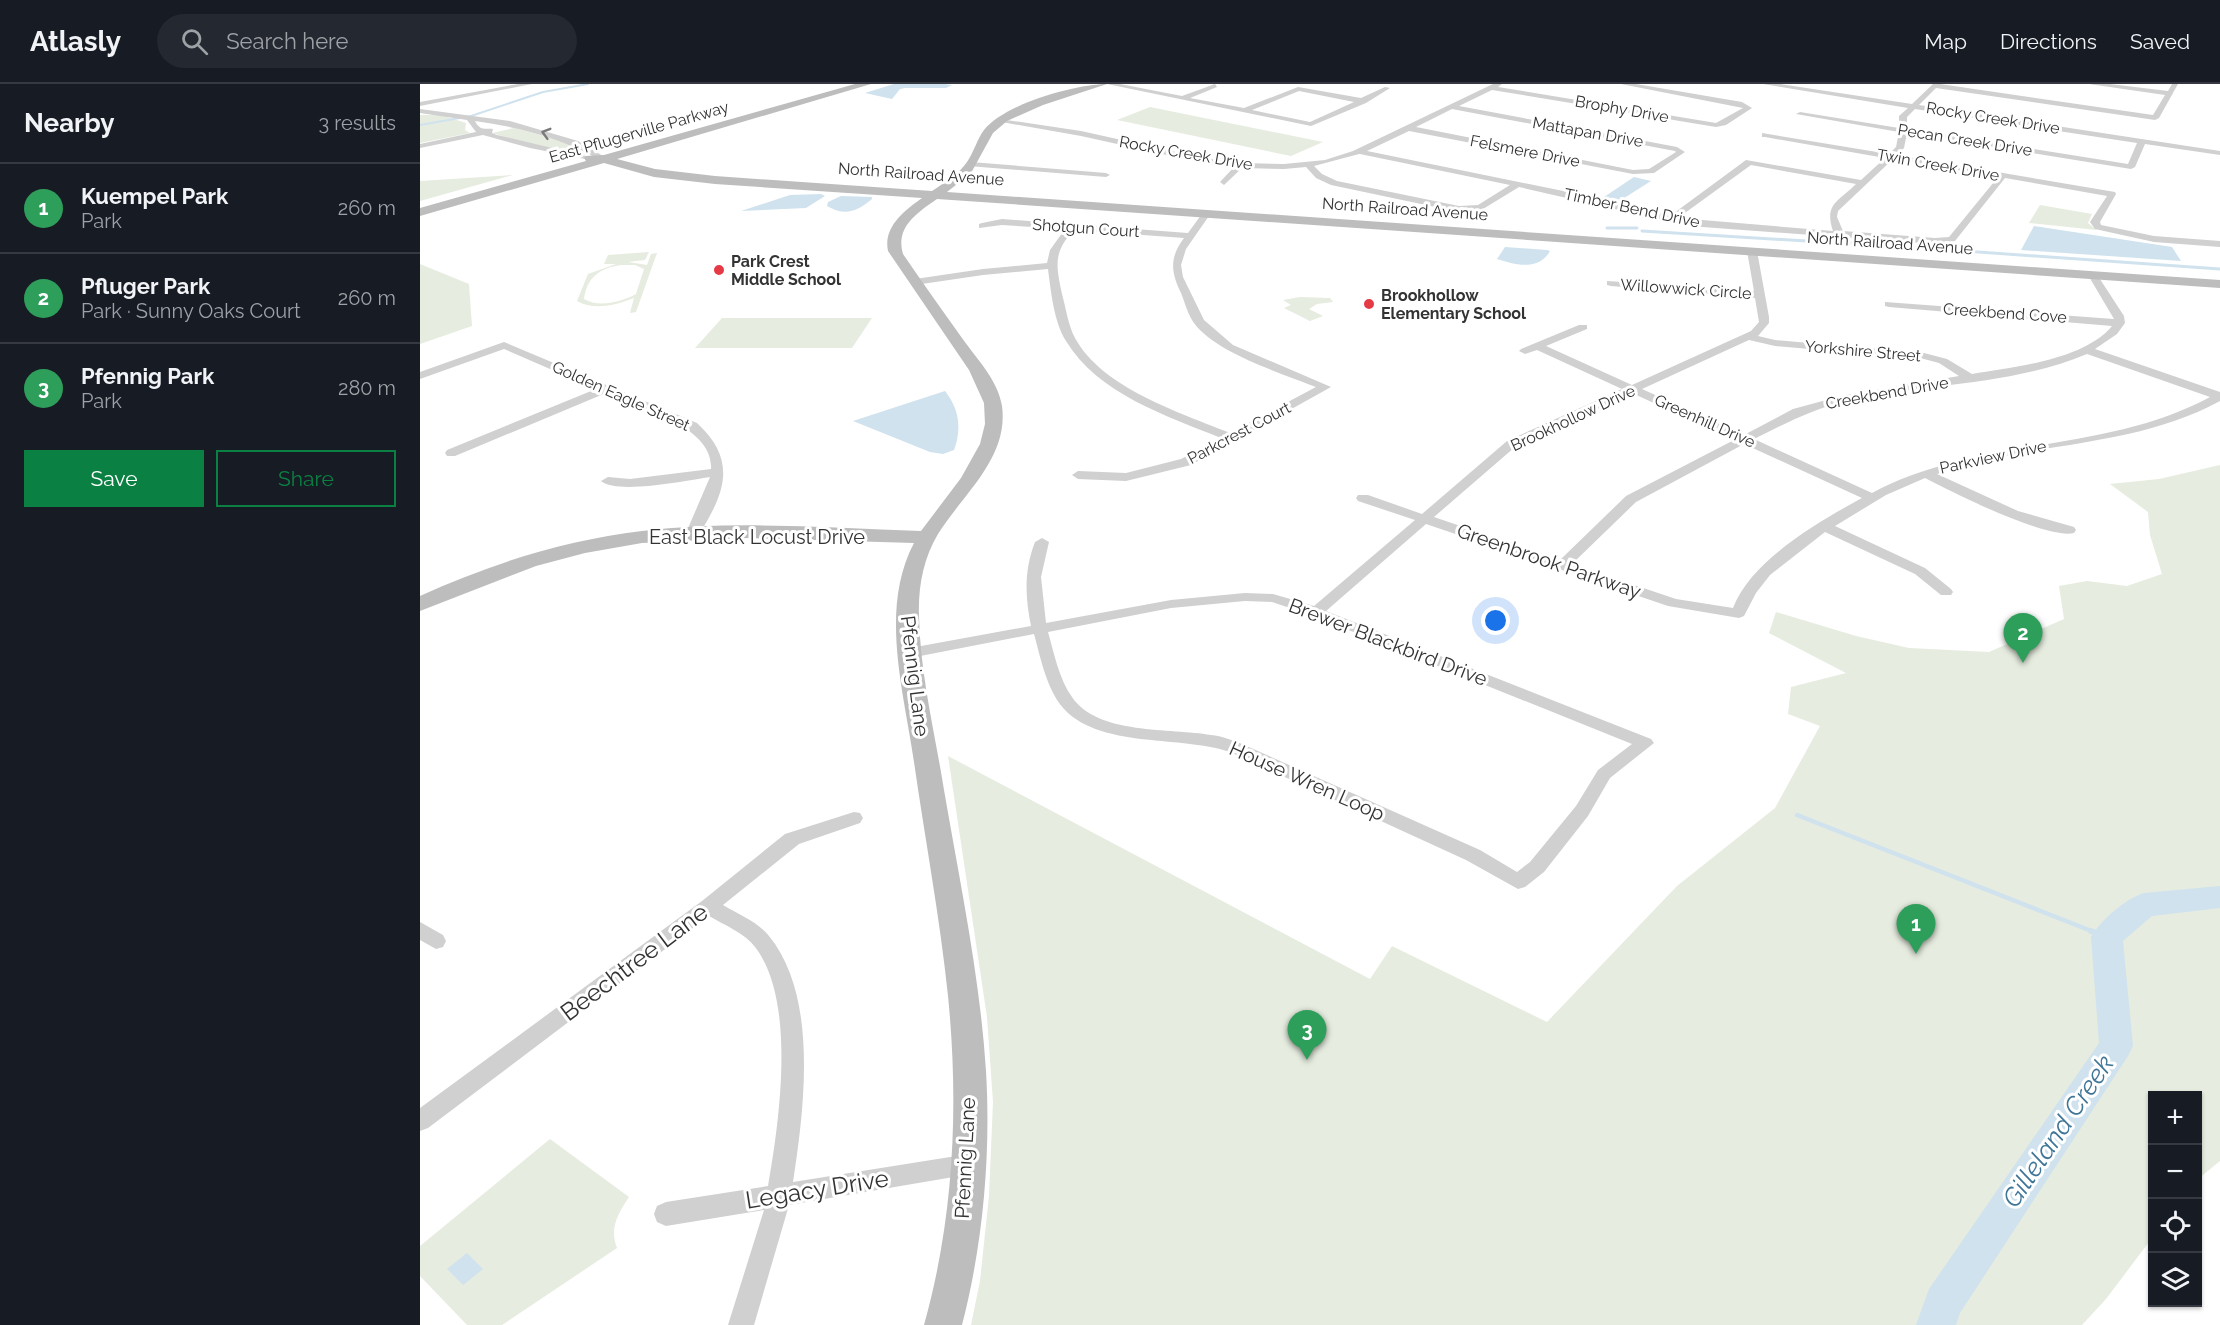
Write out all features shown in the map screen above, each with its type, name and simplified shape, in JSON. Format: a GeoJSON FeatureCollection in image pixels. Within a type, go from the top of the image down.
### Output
{"type":"FeatureCollection","features":[{"type":"Feature","properties":{"kind":"street"},"geometry":{"type":"LineString","coordinates":[[420,104],[529,84]]}},
{"type":"Feature","properties":{"kind":"street","name":"East Pflugerville Parkway"},"geometry":{"type":"LineString","coordinates":[[816,96],[852,84]]}},
{"type":"Feature","properties":{"kind":"street","name":"East Pflugerville Parkway"},"geometry":{"type":"LineString","coordinates":[[420,207],[866,84]]}},
{"type":"Feature","properties":{"kind":"street","name":"Pfennig Lane"},"geometry":{"type":"LineString","coordinates":[[944,1325],[954,1280],[969,1165],[970,1073],[963,994],[910,653],[906,603],[917,555],[926,537],[986,452],[995,418],[989,391],[983,379],[896,255],[893,236],[903,221],[959,177],[971,164],[986,134],[1000,121],[1033,106],[1102,84]]}},
{"type":"Feature","properties":{"kind":"street"},"geometry":{"type":"LineString","coordinates":[[1110,84],[1311,124],[1387,88]]}},
{"type":"Feature","properties":{"kind":"street","name":"Brophy Drive"},"geometry":{"type":"LineString","coordinates":[[1496,86],[1716,124],[1723,123],[1748,108],[1624,84]]}},
{"type":"Feature","properties":{"kind":"street","name":"Rocky Creek Drive"},"geometry":{"type":"LineString","coordinates":[[1766,84],[2220,153]]}},
{"type":"Feature","properties":{"kind":"street"},"geometry":{"type":"LineString","coordinates":[[1826,93],[1839,84]]}},
{"type":"Feature","properties":{"kind":"street"},"geometry":{"type":"LineString","coordinates":[[2092,84],[2169,93]]}},
{"type":"Feature","properties":{"kind":"street"},"geometry":{"type":"LineString","coordinates":[[1839,234],[1833,217],[1834,210],[1902,145],[1903,116],[1936,85],[2155,118],[2175,84]]}},
{"type":"Feature","properties":{"kind":"street"},"geometry":{"type":"LineString","coordinates":[[1182,98],[1215,86]]}},
{"type":"Feature","properties":{"kind":"street","name":"Rocky Creek Drive"},"geometry":{"type":"LineString","coordinates":[[1000,121],[1055,127],[1182,155],[1240,165],[1279,167],[1310,165],[1360,152],[1496,86]]}},
{"type":"Feature","properties":{"kind":"street"},"geometry":{"type":"LineString","coordinates":[[1245,111],[1298,89],[1363,101]]}},
{"type":"Feature","properties":{"kind":"street"},"geometry":{"type":"LineString","coordinates":[[420,96],[446,106],[454,115]]}},
{"type":"Feature","properties":{"kind":"street","name":"Mattapan Drive"},"geometry":{"type":"LineString","coordinates":[[1451,107],[1681,150],[1651,171],[1643,173]]}},
{"type":"Feature","properties":{"kind":"street"},"geometry":{"type":"LineString","coordinates":[[420,111],[454,115],[470,120],[516,124],[575,142],[598,158]]}},
{"type":"Feature","properties":{"kind":"street","name":"Pecan Creek Drive"},"geometry":{"type":"LineString","coordinates":[[1800,114],[2131,167],[2142,141]]}},
{"type":"Feature","properties":{"kind":"street"},"geometry":{"type":"LineString","coordinates":[[470,120],[476,129],[545,150],[598,158]]}},
{"type":"Feature","properties":{"kind":"street"},"geometry":{"type":"LineString","coordinates":[[420,146],[516,124]]}},
{"type":"Feature","properties":{"kind":"street","name":"Felsmere Drive"},"geometry":{"type":"LineString","coordinates":[[1407,129],[1643,173]]}},
{"type":"Feature","properties":{"kind":"street","name":"Twin Creek Drive"},"geometry":{"type":"LineString","coordinates":[[1765,135],[2112,194],[2095,222],[2098,227],[2154,239],[2220,244]]}},
{"type":"Feature","properties":{"kind":"street","name":"Timber Bend Drive"},"geometry":{"type":"LineString","coordinates":[[1360,152],[1706,225],[1944,241],[1952,239],[2003,176]]}},
{"type":"Feature","properties":{"kind":"street","name":"East Pflugerville Parkway"},"geometry":{"type":"LineString","coordinates":[[420,212],[598,158]]}},
{"type":"Feature","properties":{"kind":"street","name":"North Railroad Avenue"},"geometry":{"type":"LineString","coordinates":[[598,158],[634,168],[682,177],[2220,284]]}},
{"type":"Feature","properties":{"kind":"street"},"geometry":{"type":"LineString","coordinates":[[1671,219],[1749,162],[1863,183]]}},
{"type":"Feature","properties":{"kind":"street"},"geometry":{"type":"LineString","coordinates":[[971,164],[1106,175]]}},
{"type":"Feature","properties":{"kind":"street"},"geometry":{"type":"LineString","coordinates":[[1224,182],[1240,165]]}},
{"type":"Feature","properties":{"kind":"street"},"geometry":{"type":"LineString","coordinates":[[1310,165],[1319,176],[1334,183],[1459,209],[1480,207],[1518,184]]}},
{"type":"Feature","properties":{"kind":"street"},"geometry":{"type":"LineString","coordinates":[[1190,236],[1207,213]]}},
{"type":"Feature","properties":{"kind":"street","name":"Shotgun Court"},"geometry":{"type":"LineString","coordinates":[[982,226],[1002,222],[1190,236]]}},
{"type":"Feature","properties":{"kind":"street"},"geometry":{"type":"LineString","coordinates":[[1072,227],[1055,246],[1051,255],[1051,266],[1064,325],[1071,340],[1091,366],[1121,388],[1231,438]]}},
{"type":"Feature","properties":{"kind":"street","name":"Parkcrest Court"},"geometry":{"type":"LineString","coordinates":[[1078,475],[1113,478],[1149,473],[1186,462],[1325,387],[1229,347],[1198,322],[1190,308],[1177,270],[1179,255],[1190,236]]}},
{"type":"Feature","properties":{"kind":"street"},"geometry":{"type":"LineString","coordinates":[[1749,337],[1764,323],[1752,251]]}},
{"type":"Feature","properties":{"kind":"street"},"geometry":{"type":"LineString","coordinates":[[915,282],[984,272],[1051,266]]}},
{"type":"Feature","properties":{"kind":"street"},"geometry":{"type":"LineString","coordinates":[[2093,275],[2115,307],[2120,322]]}},
{"type":"Feature","properties":{"kind":"street","name":"Willowwick Circle"},"geometry":{"type":"LineString","coordinates":[[1611,283],[1761,295]]}},
{"type":"Feature","properties":{"kind":"street","name":"Creekbend Cove"},"geometry":{"type":"LineString","coordinates":[[1889,304],[2120,322]]}},
{"type":"Feature","properties":{"kind":"street","name":"Creekbend Drive"},"geometry":{"type":"LineString","coordinates":[[1563,565],[1631,499],[1797,412],[1845,398],[2041,366],[2084,349],[2109,336],[2120,322]]}},
{"type":"Feature","properties":{"kind":"street","name":"Greenhill Drive"},"geometry":{"type":"LineString","coordinates":[[1583,327],[1531,348],[1633,389],[1873,498]]}},
{"type":"Feature","properties":{"kind":"street","name":"Yorkshire Street"},"geometry":{"type":"LineString","coordinates":[[1749,337],[1775,343],[1924,356],[1942,361],[1972,379]]}},
{"type":"Feature","properties":{"kind":"street","name":"Brookhollow Drive"},"geometry":{"type":"LineString","coordinates":[[1316,612],[1511,444],[1749,337]]}},
{"type":"Feature","properties":{"kind":"street","name":"Golden Eagle Street"},"geometry":{"type":"LineString","coordinates":[[420,376],[504,345],[693,426],[704,434],[717,452],[719,472]]}},
{"type":"Feature","properties":{"kind":"street"},"geometry":{"type":"LineString","coordinates":[[2084,349],[2220,396]]}},
{"type":"Feature","properties":{"kind":"street"},"geometry":{"type":"LineString","coordinates":[[451,453],[606,389]]}},
{"type":"Feature","properties":{"kind":"street","name":"Parkview Drive"},"geometry":{"type":"LineString","coordinates":[[1739,613],[1741,604],[1775,561],[1824,526],[1873,498],[1926,472],[1986,456],[2156,425],[2180,418],[2220,396]]}},
{"type":"Feature","properties":{"kind":"street"},"geometry":{"type":"LineString","coordinates":[[608,481],[630,483],[719,472],[717,482],[693,533]]}},
{"type":"Feature","properties":{"kind":"street"},"geometry":{"type":"LineString","coordinates":[[1926,472],[1962,492],[2033,521],[2068,530]]}},
{"type":"Feature","properties":{"kind":"street","name":"Greenbrook Parkway"},"geometry":{"type":"LineString","coordinates":[[1363,498],[1673,603],[1739,613]]}},
{"type":"Feature","properties":{"kind":"street"},"geometry":{"type":"LineString","coordinates":[[1824,526],[1920,571],[1946,592]]}},
{"type":"Feature","properties":{"kind":"street","name":"East Black Locust Drive"},"geometry":{"type":"LineString","coordinates":[[420,604],[529,560],[622,539],[693,533],[926,537]]}},
{"type":"Feature","properties":{"kind":"street","name":"House Wren Loop"},"geometry":{"type":"LineString","coordinates":[[1042,542],[1034,562],[1036,607],[1040,629],[1059,687],[1068,705],[1080,715],[1122,730],[1211,740],[1236,748],[1473,855],[1518,882],[1537,867],[1582,811],[1604,774],[1645,743]]}},
{"type":"Feature","properties":{"kind":"street","name":"Brewer Blackbird Drive"},"geometry":{"type":"LineString","coordinates":[[910,653],[1171,604],[1245,597],[1273,598],[1316,612],[1645,743]]}},
{"type":"Feature","properties":{"kind":"street","name":"Beechtree Lane"},"geometry":{"type":"LineString","coordinates":[[420,1121],[709,906],[792,839],[854,818]]}},
{"type":"Feature","properties":{"kind":"street"},"geometry":{"type":"LineString","coordinates":[[709,906],[761,940],[779,972],[788,1013],[794,1079],[779,1194],[741,1325]]}},
{"type":"Feature","properties":{"kind":"street","name":"Legacy Drive"},"geometry":{"type":"LineString","coordinates":[[666,1214],[969,1165]]}},
{"type":"Feature","properties":{"kind":"shaded area"},"geometry":{"type":"Polygon","coordinates":[[[1150,107],[1323,142],[1291,156],[1117,120],[1150,107]]]}},
{"type":"Feature","properties":{"kind":"shaded area"},"geometry":{"type":"Polygon","coordinates":[[[420,115],[441,115],[466,123],[465,130],[470,133],[420,143],[420,115]]]}},
{"type":"Feature","properties":{"kind":"shaded area"},"geometry":{"type":"Polygon","coordinates":[[[514,128],[569,142],[593,154],[572,155],[492,133],[514,128]]]}},
{"type":"Feature","properties":{"kind":"shaded area"},"geometry":{"type":"Polygon","coordinates":[[[513,175],[420,201],[420,181],[513,175]]]}},
{"type":"Feature","properties":{"kind":"shaded area"},"geometry":{"type":"Polygon","coordinates":[[[2040,205],[2092,214],[2088,223],[2097,230],[2029,223],[2040,205]]]}},
{"type":"Feature","properties":{"kind":"shaded area"},"geometry":{"type":"Polygon","coordinates":[[[649,252],[645,260],[628,262],[647,265],[651,254],[657,253],[636,312],[630,313],[634,298],[613,305],[598,306],[577,301],[588,274],[616,264],[604,264],[608,255],[649,252]],[[621,265],[601,271],[591,279],[584,299],[596,303],[610,303],[636,294],[644,269],[635,265],[621,265]]]}},
{"type":"Feature","properties":{"kind":"shaded area"},"geometry":{"type":"Polygon","coordinates":[[[420,264],[469,284],[472,326],[420,344],[420,264]]]}},
{"type":"Feature","properties":{"kind":"shaded area"},"geometry":{"type":"Polygon","coordinates":[[[1300,297],[1330,298],[1333,302],[1317,304],[1309,309],[1323,316],[1310,321],[1284,308],[1291,305],[1283,300],[1300,297]]]}},
{"type":"Feature","properties":{"kind":"shaded area"},"geometry":{"type":"Polygon","coordinates":[[[722,318],[872,318],[852,348],[695,348],[722,318]]]}},
{"type":"Feature","properties":{"kind":"shaded area"},"geometry":{"type":"Polygon","coordinates":[[[2220,465],[2220,1161],[2202,1176],[2202,1091],[2148,1091],[2148,1243],[2106,1299],[2082,1325],[971,1325],[980,1281],[989,1196],[993,1102],[987,1017],[948,756],[1370,979],[1392,946],[1547,1022],[1677,886],[1775,808],[1820,726],[1788,714],[1791,687],[1846,673],[1769,633],[1776,612],[1856,636],[1909,648],[1989,652],[2064,619],[2059,586],[2087,581],[2127,586],[2162,574],[2150,535],[2148,512],[2110,484],[2159,479],[2220,465]]]}},
{"type":"Feature","properties":{"kind":"shaded area"},"geometry":{"type":"Polygon","coordinates":[[[550,1139],[629,1197],[618,1215],[614,1228],[617,1248],[502,1325],[467,1325],[420,1276],[420,1246],[550,1139]]]}},
{"type":"Feature","properties":{"kind":"water"},"geometry":{"type":"Polygon","coordinates":[[[894,84],[952,85],[946,88],[900,89],[892,99],[865,93],[894,84]]]}},
{"type":"Feature","properties":{"kind":"water"},"geometry":{"type":"Polygon","coordinates":[[[1634,177],[1651,181],[1621,200],[1604,197],[1634,177]]]}},
{"type":"Feature","properties":{"kind":"water"},"geometry":{"type":"Polygon","coordinates":[[[821,194],[825,196],[806,208],[741,211],[790,195],[821,194]]]}},
{"type":"Feature","properties":{"kind":"water"},"geometry":{"type":"Polygon","coordinates":[[[841,196],[872,197],[872,199],[861,207],[846,212],[827,206],[828,202],[841,196]]]}},
{"type":"Feature","properties":{"kind":"water"},"geometry":{"type":"Polygon","coordinates":[[[2034,226],[2172,247],[2181,261],[2021,250],[2034,226]]]}},
{"type":"Feature","properties":{"kind":"water"},"geometry":{"type":"Polygon","coordinates":[[[1505,247],[1550,251],[1540,262],[1526,265],[1497,259],[1505,247]]]}},
{"type":"Feature","properties":{"kind":"water"},"geometry":{"type":"Polygon","coordinates":[[[945,391],[956,412],[958,434],[954,450],[943,454],[930,452],[853,421],[945,391]]]}},
{"type":"Feature","properties":{"kind":"water"},"geometry":{"type":"Polygon","coordinates":[[[467,1253],[483,1269],[463,1285],[447,1269],[467,1253]]]}},
{"type":"Feature","properties":{"kind":"waterway"},"geometry":{"type":"LineString","coordinates":[[420,125],[471,116],[543,92],[588,84]]}},
{"type":"Feature","properties":{"kind":"waterway"},"geometry":{"type":"LineString","coordinates":[[1607,228],[1637,228]]}},
{"type":"Feature","properties":{"kind":"waterway"},"geometry":{"type":"LineString","coordinates":[[1642,231],[1839,243]]}},
{"type":"Feature","properties":{"kind":"waterway"},"geometry":{"type":"LineString","coordinates":[[1851,243],[2220,269]]}},
{"type":"Feature","properties":{"kind":"waterway"},"geometry":{"type":"LineString","coordinates":[[1797,815],[2094,932]]}},
{"type":"Feature","properties":{"kind":"waterway","name":"Gilleland Creek"},"geometry":{"type":"LineString","coordinates":[[1936,1325],[1943,1303],[2116,1046],[2107,937],[2144,905],[2220,897]]}},
{"type":"Feature","properties":{"kind":"waterway"},"geometry":{"type":"LineString","coordinates":[[2091,931],[2107,937]]}},
{"type":"Feature","properties":{"kind":"place","name":"Park Crest Middle School"},"geometry":{"type":"Point","coordinates":[719,270]}},
{"type":"Feature","properties":{"kind":"place","name":"Brookhollow Elementary School"},"geometry":{"type":"Point","coordinates":[1369,304]}},
{"type":"Feature","properties":{"kind":"place","name":"Pfluger Park"},"geometry":{"type":"Point","coordinates":[2023,663]}},
{"type":"Feature","properties":{"kind":"place","name":"Kuempel Park"},"geometry":{"type":"Point","coordinates":[1916,954]}},
{"type":"Feature","properties":{"kind":"place","name":"Pfennig Park"},"geometry":{"type":"Point","coordinates":[1307,1060]}}]}
